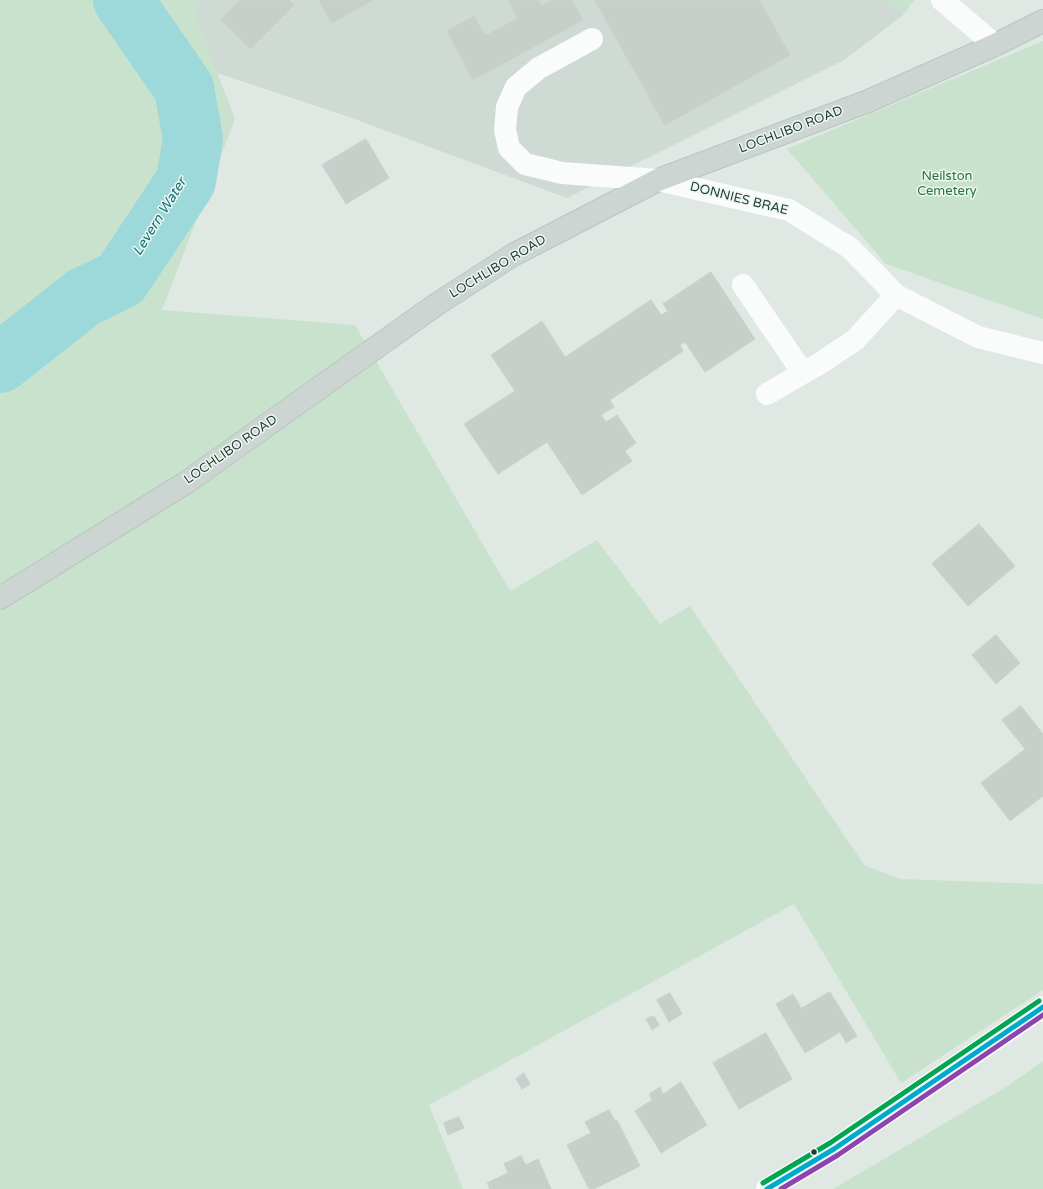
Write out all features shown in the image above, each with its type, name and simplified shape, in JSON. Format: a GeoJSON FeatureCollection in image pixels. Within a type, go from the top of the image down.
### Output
{"type":"FeatureCollection","features":[{"type":"Feature","properties":{"kind":"main road","name":"LOCHLIBO ROAD"},"geometry":{"type":"LineString","coordinates":[[0,598],[187,482],[437,304],[500,263],[658,180],[866,102],[995,45],[1043,21]]}},
{"type":"Feature","properties":{"kind":"street"},"geometry":{"type":"LineString","coordinates":[[942,0],[995,45]]}},
{"type":"Feature","properties":{"kind":"street","name":"DONNIES BRAE"},"geometry":{"type":"LineString","coordinates":[[592,39],[539,68],[516,87],[507,112],[505,130],[509,148],[525,164],[562,173],[658,180],[789,210],[850,248],[896,295],[978,337],[1043,353]]}},
{"type":"Feature","properties":{"kind":"street"},"geometry":{"type":"LineString","coordinates":[[743,285],[802,373]]}},
{"type":"Feature","properties":{"kind":"street"},"geometry":{"type":"LineString","coordinates":[[767,394],[819,364],[855,340],[896,295]]}},
{"type":"Feature","properties":{"kind":"street"},"geometry":{"type":"LineString","coordinates":[[767,1189],[834,1149],[1043,1007]]}},
{"type":"Feature","properties":{"kind":"shaded area"},"geometry":{"type":"Polygon","coordinates":[[[202,0],[885,0],[903,15],[844,60],[567,198],[349,117],[217,73],[193,9],[202,0]]]}},
{"type":"Feature","properties":{"kind":"green space"},"geometry":{"type":"Polygon","coordinates":[[[0,0],[202,0],[193,9],[235,119],[162,310],[355,325],[510,591],[597,540],[660,624],[690,606],[864,865],[900,879],[1043,884],[1043,990],[901,1083],[794,904],[429,1105],[463,1189],[0,1189],[0,0]]]}},
{"type":"Feature","properties":{"kind":"green space"},"geometry":{"type":"Polygon","coordinates":[[[885,0],[914,0],[903,15],[885,0]]]}},
{"type":"Feature","properties":{"kind":"green space","name":"Neilston Cemetery"},"geometry":{"type":"Polygon","coordinates":[[[1043,41],[1043,319],[886,264],[787,149],[1043,41]]]}},
{"type":"Feature","properties":{"kind":"green space"},"geometry":{"type":"Polygon","coordinates":[[[1043,1061],[1043,1189],[833,1189],[1008,1086],[1043,1061]]]}},
{"type":"Feature","properties":{"kind":"building"},"geometry":{"type":"Polygon","coordinates":[[[240,0],[289,0],[294,5],[250,49],[221,20],[240,0]]]}},
{"type":"Feature","properties":{"kind":"building"},"geometry":{"type":"Polygon","coordinates":[[[319,0],[373,0],[332,23],[319,0]]]}},
{"type":"Feature","properties":{"kind":"building"},"geometry":{"type":"Polygon","coordinates":[[[508,0],[538,0],[542,6],[552,0],[572,0],[583,20],[473,80],[447,31],[474,16],[485,36],[518,18],[508,0]]]}},
{"type":"Feature","properties":{"kind":"building"},"geometry":{"type":"Polygon","coordinates":[[[595,0],[759,0],[790,55],[665,125],[595,0]]]}},
{"type":"Feature","properties":{"kind":"building"},"geometry":{"type":"Polygon","coordinates":[[[366,139],[389,178],[346,204],[322,165],[366,139]]]}},
{"type":"Feature","properties":{"kind":"building"},"geometry":{"type":"Polygon","coordinates":[[[711,272],[755,339],[705,372],[685,342],[680,345],[683,351],[610,400],[614,407],[601,415],[606,422],[617,415],[636,443],[625,451],[632,461],[582,495],[547,442],[498,474],[464,424],[515,391],[491,355],[542,321],[565,357],[651,300],[661,315],[668,311],[663,304],[711,272]]]}},
{"type":"Feature","properties":{"kind":"building"},"geometry":{"type":"Polygon","coordinates":[[[979,524],[1015,566],[968,606],[932,564],[979,524]]]}},
{"type":"Feature","properties":{"kind":"building"},"geometry":{"type":"Polygon","coordinates":[[[996,635],[1020,663],[996,684],[972,655],[996,635]]]}},
{"type":"Feature","properties":{"kind":"building"},"geometry":{"type":"Polygon","coordinates":[[[1021,706],[1043,734],[1043,796],[1010,821],[981,783],[1025,749],[1002,720],[1021,706]]]}},
{"type":"Feature","properties":{"kind":"building"},"geometry":{"type":"Polygon","coordinates":[[[830,992],[857,1036],[846,1043],[840,1032],[805,1053],[776,1004],[793,994],[801,1008],[830,992]]]}},
{"type":"Feature","properties":{"kind":"building"},"geometry":{"type":"Polygon","coordinates":[[[670,993],[682,1014],[669,1022],[657,1000],[670,993]]]}},
{"type":"Feature","properties":{"kind":"building"},"geometry":{"type":"Polygon","coordinates":[[[654,1016],[659,1025],[652,1030],[646,1019],[654,1016]]]}},
{"type":"Feature","properties":{"kind":"building"},"geometry":{"type":"Polygon","coordinates":[[[766,1033],[792,1079],[739,1109],[713,1063],[766,1033]]]}},
{"type":"Feature","properties":{"kind":"building"},"geometry":{"type":"Polygon","coordinates":[[[524,1073],[530,1084],[522,1089],[516,1079],[524,1073]]]}},
{"type":"Feature","properties":{"kind":"building"},"geometry":{"type":"Polygon","coordinates":[[[681,1082],[707,1125],[661,1153],[635,1111],[652,1100],[649,1094],[660,1087],[663,1094],[681,1082]]]}},
{"type":"Feature","properties":{"kind":"building"},"geometry":{"type":"Polygon","coordinates":[[[609,1110],[615,1121],[617,1120],[640,1166],[594,1189],[589,1189],[567,1145],[591,1133],[585,1122],[609,1110]]]}},
{"type":"Feature","properties":{"kind":"building"},"geometry":{"type":"Polygon","coordinates":[[[459,1117],[464,1128],[448,1135],[444,1123],[459,1117]]]}},
{"type":"Feature","properties":{"kind":"building"},"geometry":{"type":"Polygon","coordinates":[[[521,1156],[526,1165],[538,1159],[551,1189],[490,1189],[487,1183],[508,1173],[504,1164],[521,1156]]]}},
{"type":"Feature","properties":{"kind":"waterway","name":"Levern Water"},"geometry":{"type":"LineString","coordinates":[[0,363],[84,297],[121,279],[186,181],[193,139],[184,88],[123,0]]}},
{"type":"Feature","properties":{"kind":"transit line"},"geometry":{"type":"LineString","coordinates":[[763,1183],[830,1143],[1039,1001]]}},
{"type":"Feature","properties":{"kind":"transit line"},"geometry":{"type":"LineString","coordinates":[[767,1189],[834,1149],[1043,1007]]}},
{"type":"Feature","properties":{"kind":"transit line"},"geometry":{"type":"LineString","coordinates":[[781,1189],[838,1155],[1043,1015]]}}]}
